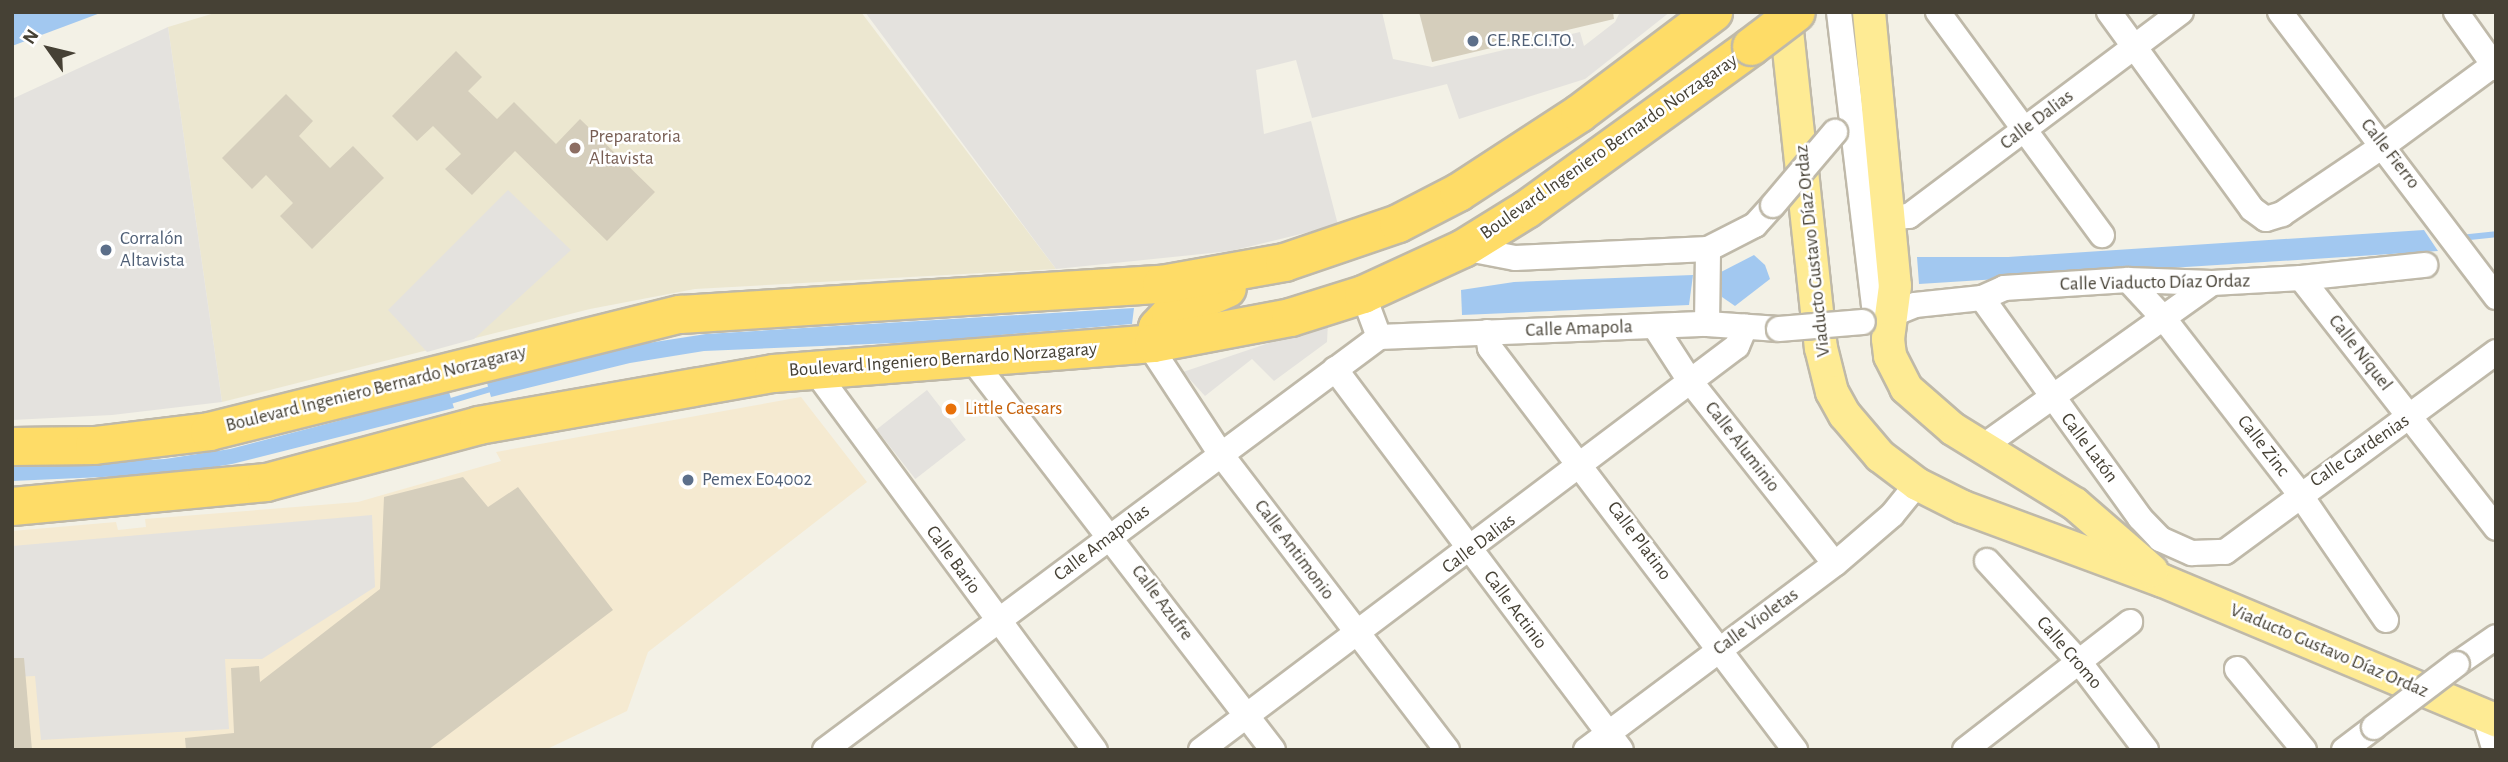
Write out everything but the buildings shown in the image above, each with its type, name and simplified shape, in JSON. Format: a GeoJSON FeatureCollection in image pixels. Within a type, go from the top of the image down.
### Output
{"type":"FeatureCollection","features":[{"type":"Feature","properties":{"kind":"highway","name":"Boulevard Ingeniero Bernardo Norzagaray"},"geometry":{"type":"LineString","coordinates":[[12,506],[266,482],[470,395],[680,314],[1161,284],[1252,269],[1352,241],[1458,192],[1579,113],[1713,12]]}},
{"type":"Feature","properties":{"kind":"highway","name":"Boulevard Ingeniero Bernardo Norzagaray"},"geometry":{"type":"LineString","coordinates":[[12,446],[94,445],[470,395],[575,404],[813,368],[1153,343],[1236,330],[1363,294],[1464,247],[1526,209],[1796,12]]}},
{"type":"Feature","properties":{"kind":"highway"},"geometry":{"type":"LineString","coordinates":[[1153,343],[1157,327],[1170,313],[1236,284],[1252,269]]}},
{"type":"Feature","properties":{"kind":"main road","name":"Viaducto Gustavo Díaz Ordaz"},"geometry":{"type":"LineString","coordinates":[[1785,12],[1821,348],[1832,392],[1861,437],[1917,484],[2053,543],[2163,581],[2490,718]]}},
{"type":"Feature","properties":{"kind":"main road","name":"Viaducto Gustavo Díaz Ordaz"},"geometry":{"type":"LineString","coordinates":[[1869,12],[1856,123],[1889,218],[1895,286],[1876,320],[1906,388],[1952,429],[1985,445],[2075,504],[2163,581]]}},
{"type":"Feature","properties":{"kind":"street"},"geometry":{"type":"LineString","coordinates":[[1839,12],[1856,123],[1876,320]]}},
{"type":"Feature","properties":{"kind":"street"},"geometry":{"type":"LineString","coordinates":[[1938,12],[2102,235]]}},
{"type":"Feature","properties":{"kind":"street"},"geometry":{"type":"LineString","coordinates":[[2109,12],[2252,209],[2266,219],[2282,214],[2383,146],[2495,65],[2456,12]]}},
{"type":"Feature","properties":{"kind":"street","name":"Calle Dalias"},"geometry":{"type":"LineString","coordinates":[[1889,218],[1909,216],[2181,12]]}},
{"type":"Feature","properties":{"kind":"street","name":"Calle Fierro"},"geometry":{"type":"LineString","coordinates":[[2280,12],[2425,199],[2496,297]]}},
{"type":"Feature","properties":{"kind":"street"},"geometry":{"type":"LineString","coordinates":[[1464,247],[1515,258],[1671,254],[1708,259],[1755,225],[1856,123]]}},
{"type":"Feature","properties":{"kind":"street"},"geometry":{"type":"LineString","coordinates":[[1708,259],[1708,314]]}},
{"type":"Feature","properties":{"kind":"street","name":"Calle Viaducto Díaz Ordaz"},"geometry":{"type":"LineString","coordinates":[[1779,329],[1876,320],[1914,305],[1982,298],[2004,288],[2128,280],[2212,283],[2301,278],[2425,265]]}},
{"type":"Feature","properties":{"kind":"street","name":"Calle Níquel"},"geometry":{"type":"LineString","coordinates":[[2301,278],[2496,528]]}},
{"type":"Feature","properties":{"kind":"street","name":"Calle Zinc"},"geometry":{"type":"LineString","coordinates":[[2128,280],[2165,320],[2299,493],[2386,621]]}},
{"type":"Feature","properties":{"kind":"street"},"geometry":{"type":"LineString","coordinates":[[1985,445],[2050,397],[2165,320],[2212,283]]}},
{"type":"Feature","properties":{"kind":"street"},"geometry":{"type":"LineString","coordinates":[[1363,294],[1379,337]]}},
{"type":"Feature","properties":{"kind":"street","name":"Calle Latón"},"geometry":{"type":"LineString","coordinates":[[1982,298],[2050,397],[2160,539],[2192,553],[2225,552]]}},
{"type":"Feature","properties":{"kind":"street","name":"Calle Amapola"},"geometry":{"type":"LineString","coordinates":[[1379,337],[1655,327],[1708,314],[1745,327],[1779,329]]}},
{"type":"Feature","properties":{"kind":"street","name":"Calle Aluminio"},"geometry":{"type":"LineString","coordinates":[[1655,327],[1690,381],[1835,564]]}},
{"type":"Feature","properties":{"kind":"street","name":"Calle Dalias"},"geometry":{"type":"LineString","coordinates":[[1202,750],[1359,635],[1737,346],[1745,327]]}},
{"type":"Feature","properties":{"kind":"street","name":"Calle Platino"},"geometry":{"type":"LineString","coordinates":[[1488,332],[1490,348],[1796,750]]}},
{"type":"Feature","properties":{"kind":"street","name":"Calle Amapolas"},"geometry":{"type":"LineString","coordinates":[[825,750],[1379,337]]}},
{"type":"Feature","properties":{"kind":"street","name":"Calle Antimonio"},"geometry":{"type":"LineString","coordinates":[[1153,343],[1155,354],[1220,453],[1447,750]]}},
{"type":"Feature","properties":{"kind":"street","name":"Calle Gardenias"},"geometry":{"type":"LineString","coordinates":[[2225,552],[2299,493],[2410,417],[2496,352]]}},
{"type":"Feature","properties":{"kind":"street","name":"Calle Azufre"},"geometry":{"type":"LineString","coordinates":[[971,358],[1111,536],[1273,750]]}},
{"type":"Feature","properties":{"kind":"street","name":"Calle Bario"},"geometry":{"type":"LineString","coordinates":[[813,368],[1095,750]]}},
{"type":"Feature","properties":{"kind":"street","name":"Calle Actinio"},"geometry":{"type":"LineString","coordinates":[[1335,369],[1615,741]]}},
{"type":"Feature","properties":{"kind":"street","name":"Calle Violetas"},"geometry":{"type":"LineString","coordinates":[[1586,750],[1615,741],[1720,649],[1835,564],[1892,515],[1917,484]]}},
{"type":"Feature","properties":{"kind":"street","name":"Calle Cromo"},"geometry":{"type":"LineString","coordinates":[[1987,561],[2080,663],[2146,750]]}},
{"type":"Feature","properties":{"kind":"street"},"geometry":{"type":"LineString","coordinates":[[1965,750],[2130,622]]}},
{"type":"Feature","properties":{"kind":"street"},"geometry":{"type":"LineString","coordinates":[[2344,750],[2496,637]]}},
{"type":"Feature","properties":{"kind":"street"},"geometry":{"type":"LineString","coordinates":[[2237,669],[2304,750]]}},
{"type":"Feature","properties":{"kind":"street"},"geometry":{"type":"LineString","coordinates":[[2490,718],[2495,750]]}},
{"type":"Feature","properties":{"kind":"shaded area","name":"Preparatoria Altavista"},"geometry":{"type":"Polygon","coordinates":[[[218,12],[861,12],[1056,269],[695,289],[590,309],[222,402],[168,27],[218,12]]]}},
{"type":"Feature","properties":{"kind":"shaded area"},"geometry":{"type":"Polygon","coordinates":[[[865,12],[1382,12],[1393,59],[1432,67],[1580,32],[1584,46],[1615,22],[1620,12],[1670,12],[1585,79],[1459,119],[1447,84],[1312,118],[1296,60],[1256,70],[1264,134],[1311,121],[1338,225],[1231,251],[1056,269],[865,12]]]}},
{"type":"Feature","properties":{"kind":"shaded area","name":"Corralón Altavista"},"geometry":{"type":"Polygon","coordinates":[[[168,27],[222,402],[112,415],[12,420],[12,99],[168,27]]]}},
{"type":"Feature","properties":{"kind":"shaded area"},"geometry":{"type":"Polygon","coordinates":[[[508,190],[571,250],[474,339],[427,352],[388,310],[508,190]]]}},
{"type":"Feature","properties":{"kind":"shaded area"},"geometry":{"type":"Polygon","coordinates":[[[1328,323],[1327,342],[1274,381],[1252,359],[1205,396],[1183,372],[1328,323]]]}},
{"type":"Feature","properties":{"kind":"shaded area"},"geometry":{"type":"Polygon","coordinates":[[[927,390],[966,440],[915,479],[877,429],[927,390]]]}},
{"type":"Feature","properties":{"kind":"shaded area"},"geometry":{"type":"Polygon","coordinates":[[[801,397],[867,482],[648,652],[627,711],[545,750],[12,750],[12,531],[116,522],[118,530],[146,527],[145,519],[358,502],[501,461],[496,452],[801,397]]]}},
{"type":"Feature","properties":{"kind":"shaded area"},"geometry":{"type":"Polygon","coordinates":[[[372,515],[375,587],[262,659],[225,659],[229,729],[41,740],[35,676],[12,677],[12,546],[372,515]]]}},
{"type":"Feature","properties":{"kind":"water"},"geometry":{"type":"Polygon","coordinates":[[[12,12],[103,12],[12,46],[12,12]]]}},
{"type":"Feature","properties":{"kind":"water"},"geometry":{"type":"Polygon","coordinates":[[[2424,230],[2438,251],[1919,284],[1917,257],[2008,257],[2424,230]]]}},
{"type":"Feature","properties":{"kind":"water"},"geometry":{"type":"Polygon","coordinates":[[[1754,255],[1765,265],[1770,279],[1735,306],[1722,297],[1721,272],[1754,255]]]}},
{"type":"Feature","properties":{"kind":"water"},"geometry":{"type":"Polygon","coordinates":[[[1693,275],[1689,305],[1462,315],[1461,290],[1514,282],[1693,275]]]}},
{"type":"Feature","properties":{"kind":"water"},"geometry":{"type":"Polygon","coordinates":[[[1134,308],[1132,324],[918,342],[704,351],[630,363],[491,397],[487,383],[629,346],[706,334],[1134,308]]]}},
{"type":"Feature","properties":{"kind":"water"},"geometry":{"type":"Polygon","coordinates":[[[449,392],[454,408],[232,464],[170,474],[12,481],[12,467],[165,459],[230,449],[449,392]]]}},
{"type":"Feature","properties":{"kind":"waterway"},"geometry":{"type":"LineString","coordinates":[[2460,238],[2496,234]]}},
{"type":"Feature","properties":{"kind":"waterway"},"geometry":{"type":"LineString","coordinates":[[444,403],[497,387]]}},
{"type":"Feature","properties":{"kind":"place","name":"CE.RE.CI.TO."},"geometry":{"type":"Point","coordinates":[1473,41]}},
{"type":"Feature","properties":{"kind":"place","name":"Preparatoria Altavista"},"geometry":{"type":"Point","coordinates":[575,148]}},
{"type":"Feature","properties":{"kind":"place","name":"Corralón Altavista"},"geometry":{"type":"Point","coordinates":[106,250]}},
{"type":"Feature","properties":{"kind":"place","name":"Little Caesars"},"geometry":{"type":"Point","coordinates":[951,409]}},
{"type":"Feature","properties":{"kind":"place","name":"Pemex E04002"},"geometry":{"type":"Point","coordinates":[688,480]}}]}
